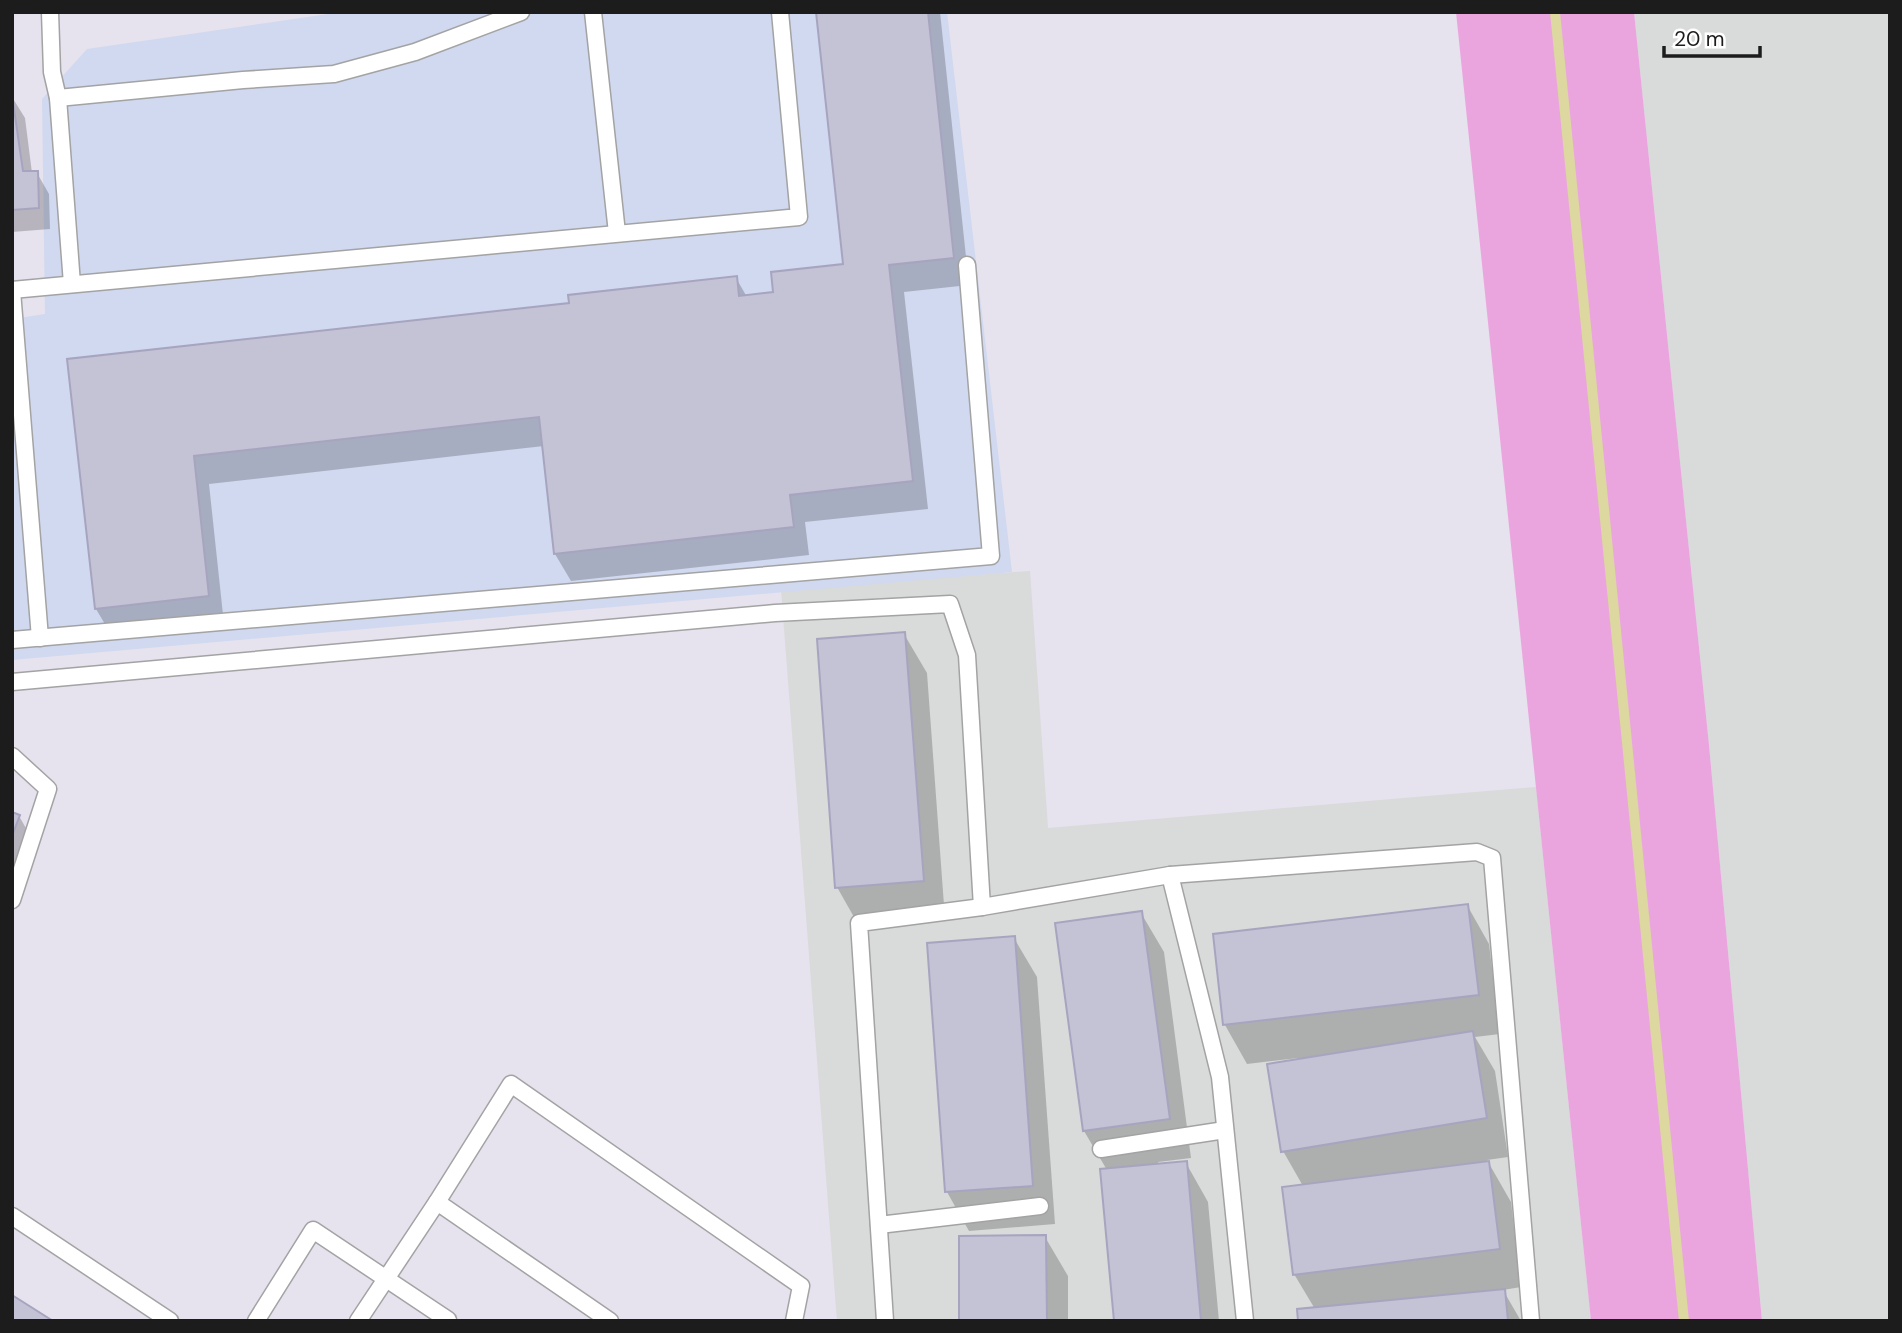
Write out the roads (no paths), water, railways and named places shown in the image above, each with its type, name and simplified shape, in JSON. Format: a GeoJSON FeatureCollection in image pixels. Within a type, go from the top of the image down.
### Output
{"type":"FeatureCollection","features":[{"type":"Feature","properties":{"kind":"lane"},"geometry":{"type":"LineString","coordinates":[[50,12],[52,72],[58,99],[72,284]]}},
{"type":"Feature","properties":{"kind":"lane"},"geometry":{"type":"LineString","coordinates":[[58,99],[243,80],[334,75],[415,52],[521,12]]}},
{"type":"Feature","properties":{"kind":"lane"},"geometry":{"type":"LineString","coordinates":[[593,12],[617,233]]}},
{"type":"Feature","properties":{"kind":"lane"},"geometry":{"type":"LineString","coordinates":[[40,638],[12,290],[799,217],[780,12]]}},
{"type":"Feature","properties":{"kind":"lane"},"geometry":{"type":"LineString","coordinates":[[12,640],[991,555],[967,265]]}},
{"type":"Feature","properties":{"kind":"lane"},"geometry":{"type":"LineString","coordinates":[[12,682],[775,613],[950,604],[967,655],[982,907]]}},
{"type":"Feature","properties":{"kind":"lane"},"geometry":{"type":"LineString","coordinates":[[12,756],[48,789],[12,900]]}},
{"type":"Feature","properties":{"kind":"lane"},"geometry":{"type":"LineString","coordinates":[[885,1321],[859,923],[982,907],[1170,875],[1476,852],[1492,858],[1531,1321]]}},
{"type":"Feature","properties":{"kind":"lane"},"geometry":{"type":"LineString","coordinates":[[1170,875],[1220,1077],[1245,1321]]}},
{"type":"Feature","properties":{"kind":"lane"},"geometry":{"type":"LineString","coordinates":[[358,1321],[511,1084],[801,1286],[794,1321]]}},
{"type":"Feature","properties":{"kind":"lane"},"geometry":{"type":"LineString","coordinates":[[1101,1149],[1225,1130]]}},
{"type":"Feature","properties":{"kind":"lane"},"geometry":{"type":"LineString","coordinates":[[437,1202],[610,1321]]}},
{"type":"Feature","properties":{"kind":"lane"},"geometry":{"type":"LineString","coordinates":[[879,1225],[1040,1206]]}},
{"type":"Feature","properties":{"kind":"lane"},"geometry":{"type":"LineString","coordinates":[[12,1216],[170,1321]]}},
{"type":"Feature","properties":{"kind":"lane"},"geometry":{"type":"LineString","coordinates":[[256,1321],[313,1230],[448,1320]]}},
{"type":"Feature","properties":{"kind":"waterway"},"geometry":{"type":"LineString","coordinates":[[1555,12],[1684,1321]]}}]}
